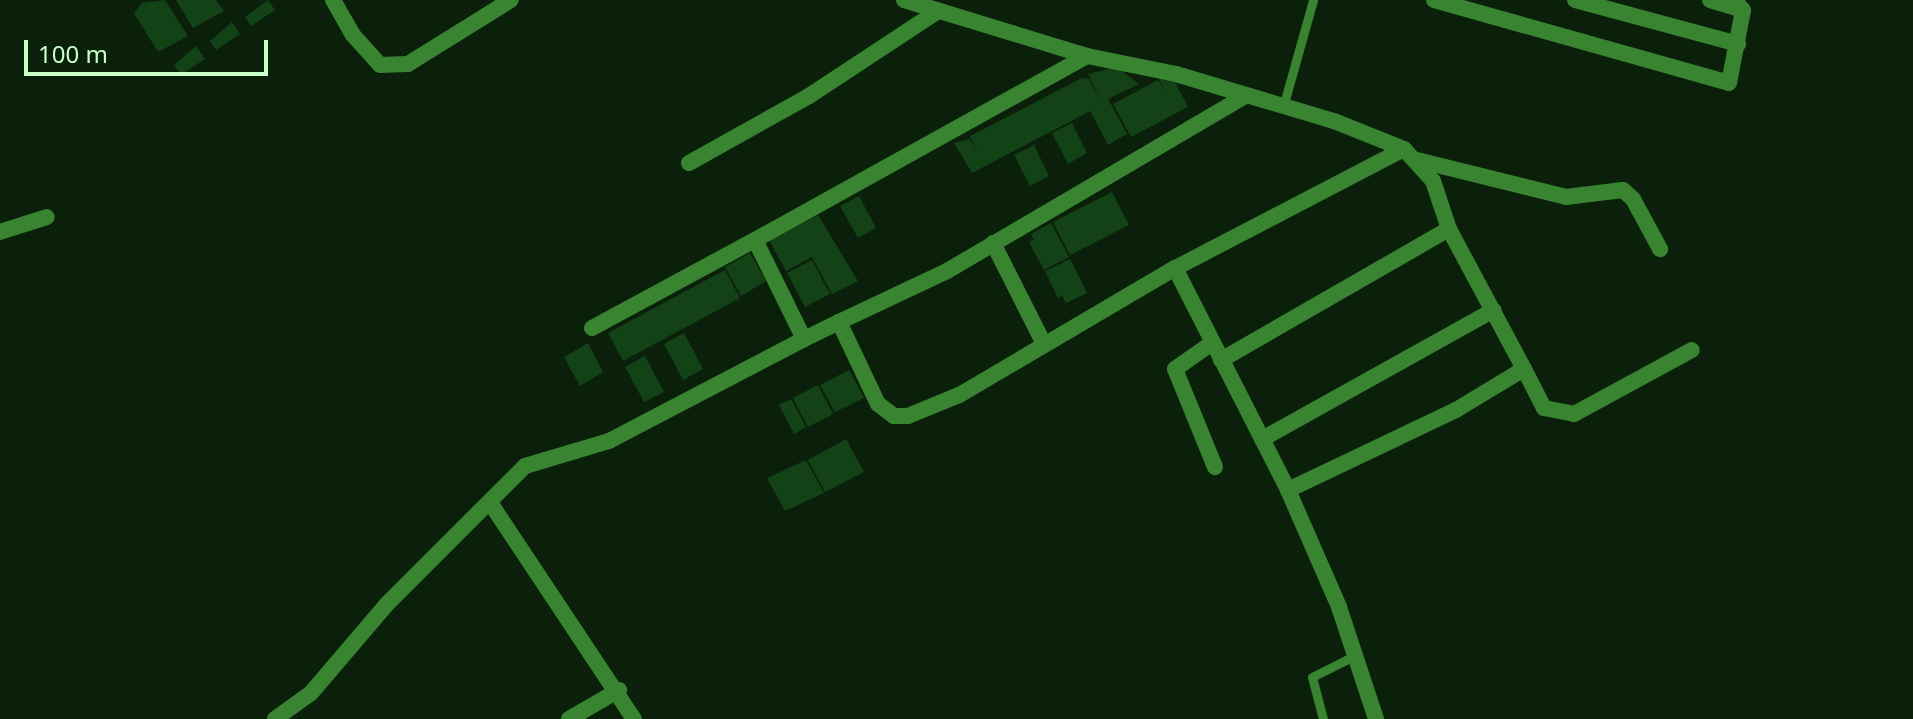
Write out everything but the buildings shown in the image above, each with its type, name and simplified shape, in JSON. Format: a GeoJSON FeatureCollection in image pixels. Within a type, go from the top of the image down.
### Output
{"type":"FeatureCollection","features":[{"type":"Feature","properties":{"kind":"street"},"geometry":{"type":"LineString","coordinates":[[333,0],[353,35],[380,65],[408,64],[511,0]]}},
{"type":"Feature","properties":{"kind":"street"},"geometry":{"type":"LineString","coordinates":[[904,0],[1087,56],[1176,74],[1283,107],[1410,154],[1566,197],[1623,190],[1633,199],[1660,249]]}},
{"type":"Feature","properties":{"kind":"street"},"geometry":{"type":"LineString","coordinates":[[1434,0],[1729,83],[1738,44],[1739,5],[1710,0]]}},
{"type":"Feature","properties":{"kind":"street"},"geometry":{"type":"LineString","coordinates":[[1575,0],[1738,44]]}},
{"type":"Feature","properties":{"kind":"street"},"geometry":{"type":"LineString","coordinates":[[689,163],[809,96],[938,11]]}},
{"type":"Feature","properties":{"kind":"street"},"geometry":{"type":"LineString","coordinates":[[592,328],[1087,56]]}},
{"type":"Feature","properties":{"kind":"street"},"geometry":{"type":"LineString","coordinates":[[275,719],[311,693],[387,604],[491,504],[525,466],[609,441],[804,339],[947,271],[1244,97]]}},
{"type":"Feature","properties":{"kind":"street"},"geometry":{"type":"LineString","coordinates":[[1410,154],[1433,181],[1449,229],[1544,408],[1574,414],[1692,350]]}},
{"type":"Feature","properties":{"kind":"street"},"geometry":{"type":"LineString","coordinates":[[839,322],[878,404],[894,416],[908,416],[959,395],[1175,268],[1410,154]]}},
{"type":"Feature","properties":{"kind":"street"},"geometry":{"type":"LineString","coordinates":[[0,232],[47,217]]}},
{"type":"Feature","properties":{"kind":"street"},"geometry":{"type":"LineString","coordinates":[[1221,360],[1449,229]]}},
{"type":"Feature","properties":{"kind":"street"},"geometry":{"type":"LineString","coordinates":[[755,240],[804,339]]}},
{"type":"Feature","properties":{"kind":"street"},"geometry":{"type":"LineString","coordinates":[[993,243],[1044,344]]}},
{"type":"Feature","properties":{"kind":"street"},"geometry":{"type":"LineString","coordinates":[[1175,268],[1288,490],[1356,655],[1376,719]]}},
{"type":"Feature","properties":{"kind":"street"},"geometry":{"type":"LineString","coordinates":[[1262,439],[1494,310]]}},
{"type":"Feature","properties":{"kind":"street"},"geometry":{"type":"LineString","coordinates":[[1212,343],[1175,369],[1215,467]]}},
{"type":"Feature","properties":{"kind":"street"},"geometry":{"type":"LineString","coordinates":[[1288,490],[1456,410],[1524,369]]}},
{"type":"Feature","properties":{"kind":"street"},"geometry":{"type":"LineString","coordinates":[[491,504],[619,690],[634,719]]}},
{"type":"Feature","properties":{"kind":"street"},"geometry":{"type":"LineString","coordinates":[[569,719],[619,690]]}},
{"type":"Feature","properties":{"kind":"lane"},"geometry":{"type":"LineString","coordinates":[[1283,107],[1313,0]]}},
{"type":"Feature","properties":{"kind":"lane"},"geometry":{"type":"LineString","coordinates":[[1323,719],[1312,677],[1356,655]]}}]}
